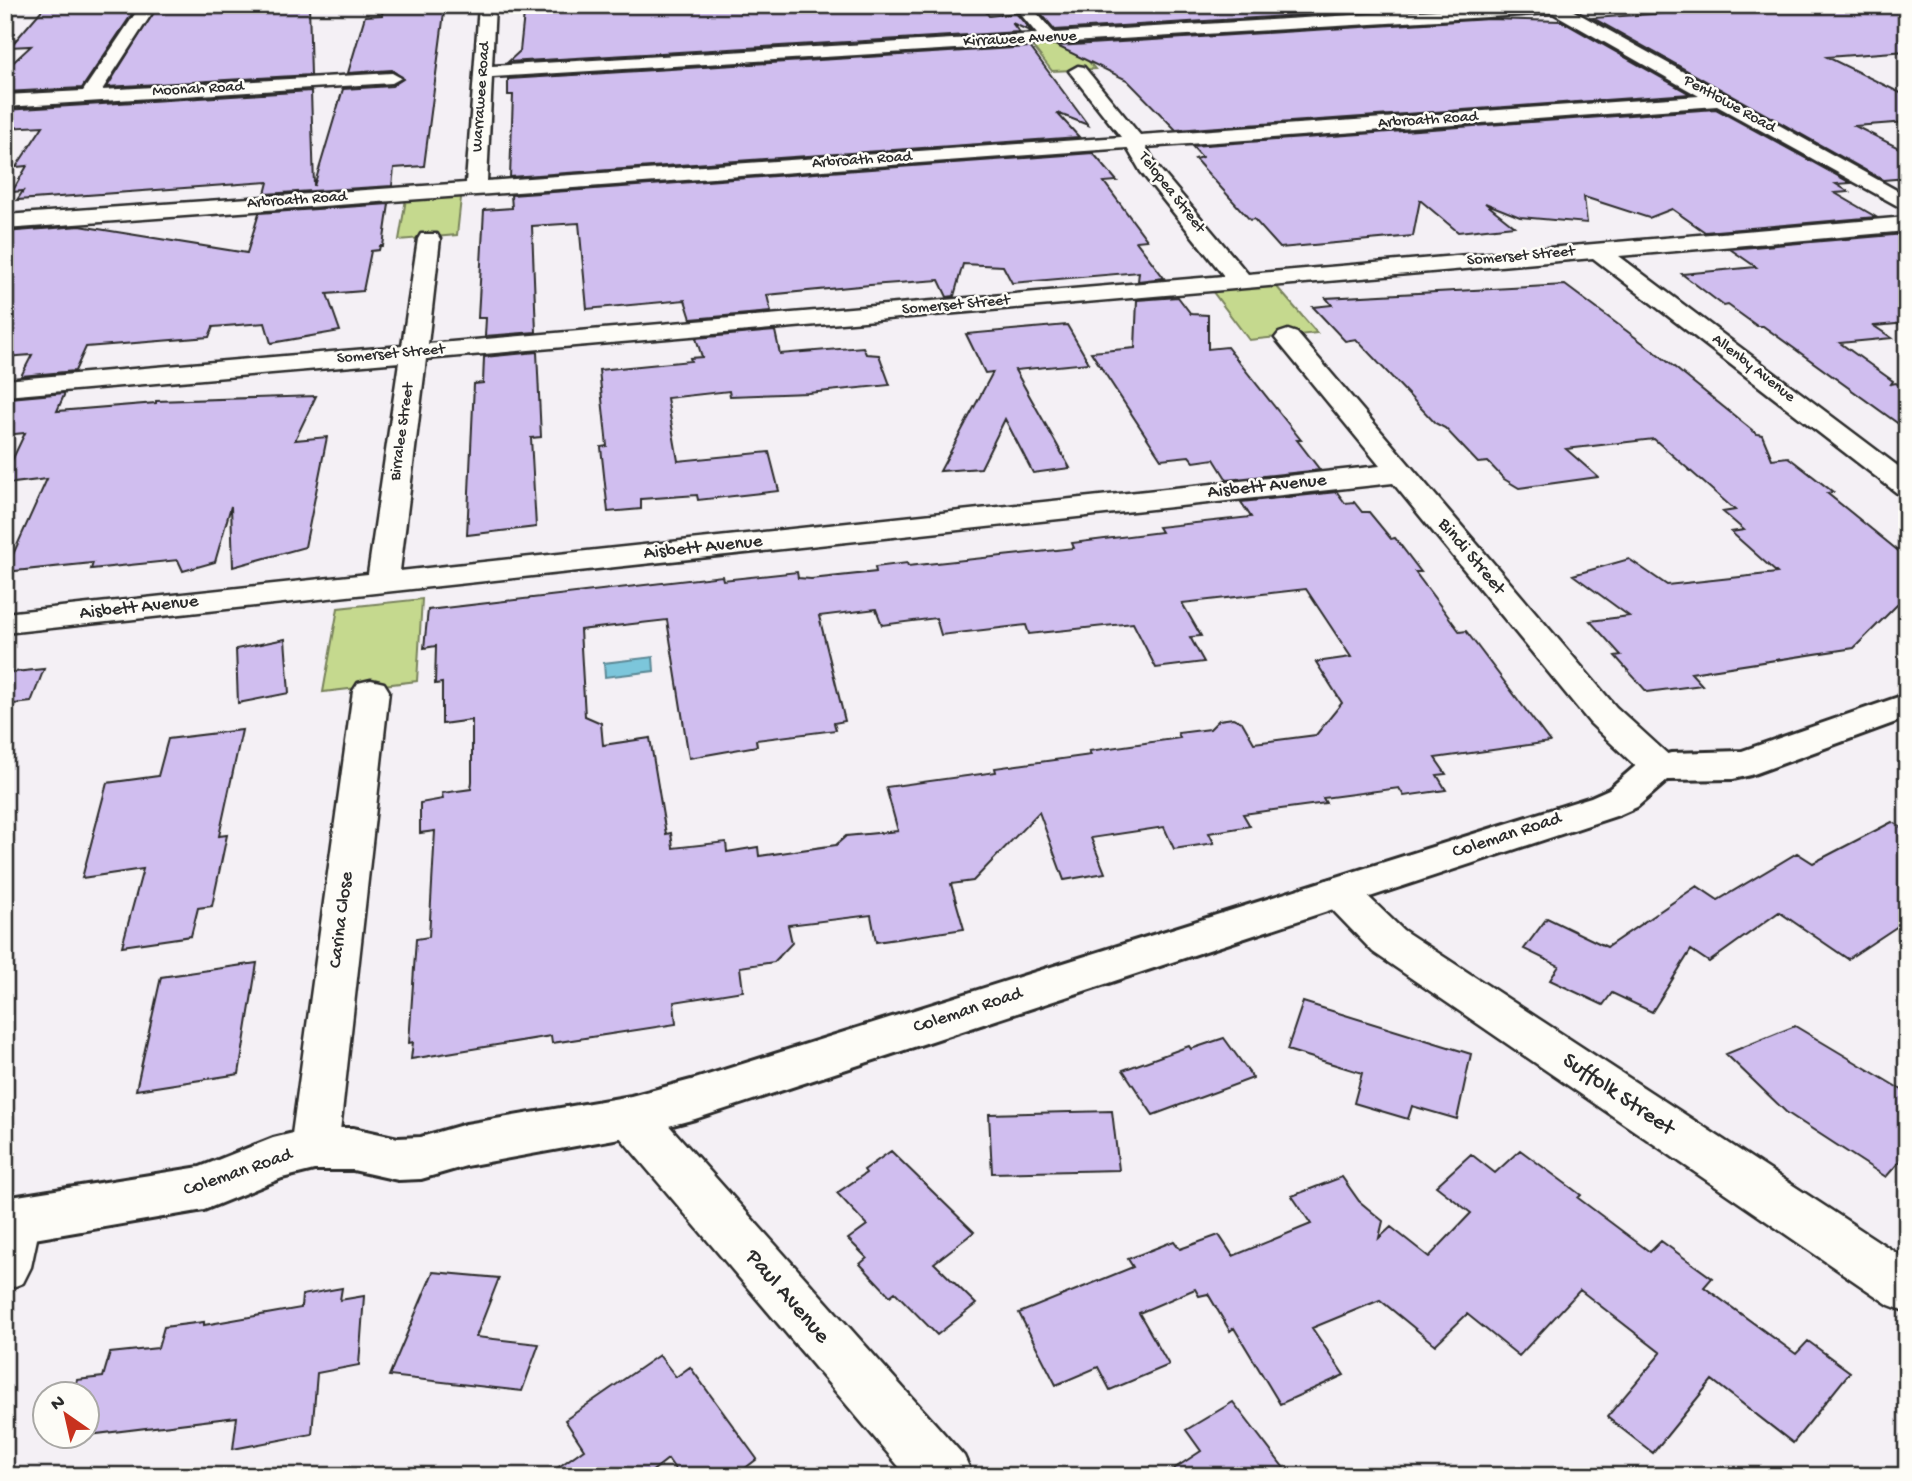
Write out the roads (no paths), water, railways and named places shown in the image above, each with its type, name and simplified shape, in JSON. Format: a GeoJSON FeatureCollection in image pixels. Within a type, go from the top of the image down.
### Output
{"type":"FeatureCollection","features":[{"type":"Feature","properties":{"kind":"street","name":"Warrawee Road"},"geometry":{"type":"LineString","coordinates":[[476,188],[487,5]]}},
{"type":"Feature","properties":{"kind":"street"},"geometry":{"type":"LineString","coordinates":[[1021,5],[1049,38]]}},
{"type":"Feature","properties":{"kind":"street","name":"Kirrawee Avenue"},"geometry":{"type":"LineString","coordinates":[[484,72],[1553,6]]}},
{"type":"Feature","properties":{"kind":"street","name":"Pentlowe Road"},"geometry":{"type":"LineString","coordinates":[[1553,6],[1907,205]]}},
{"type":"Feature","properties":{"kind":"street"},"geometry":{"type":"LineString","coordinates":[[89,96],[148,7]]}},
{"type":"Feature","properties":{"kind":"street","name":"Telopea Street"},"geometry":{"type":"LineString","coordinates":[[1078,71],[1133,142],[1148,168],[1241,281]]}},
{"type":"Feature","properties":{"kind":"street","name":"Moonah Road"},"geometry":{"type":"LineString","coordinates":[[5,102],[392,78]]}},
{"type":"Feature","properties":{"kind":"street","name":"Arbroath Road"},"geometry":{"type":"LineString","coordinates":[[5,222],[1720,100]]}},
{"type":"Feature","properties":{"kind":"street","name":"Somerset Street"},"geometry":{"type":"LineString","coordinates":[[5,388],[1907,224]]}},
{"type":"Feature","properties":{"kind":"street","name":"Birralee Street"},"geometry":{"type":"LineString","coordinates":[[383,582],[429,239]]}},
{"type":"Feature","properties":{"kind":"street","name":"Allenby Avenue"},"geometry":{"type":"LineString","coordinates":[[1598,251],[1907,487]]}},
{"type":"Feature","properties":{"kind":"street","name":"Bindi Street"},"geometry":{"type":"LineString","coordinates":[[1288,338],[1603,715],[1661,769]]}},
{"type":"Feature","properties":{"kind":"street","name":"Aisbett Avenue"},"geometry":{"type":"LineString","coordinates":[[5,622],[1400,472]]}},
{"type":"Feature","properties":{"kind":"street","name":"Carina Close"},"geometry":{"type":"LineString","coordinates":[[314,1149],[371,691]]}},
{"type":"Feature","properties":{"kind":"street"},"geometry":{"type":"LineString","coordinates":[[1661,769],[1733,766],[1751,762],[1907,705]]}},
{"type":"Feature","properties":{"kind":"street","name":"Coleman Road"},"geometry":{"type":"LineString","coordinates":[[9,1236],[204,1188],[273,1159],[314,1149],[353,1149],[398,1159],[421,1158],[466,1146],[631,1116],[742,1085],[1605,806],[1623,797],[1649,774],[1661,769]]}},
{"type":"Feature","properties":{"kind":"street","name":"Suffolk Street"},"geometry":{"type":"LineString","coordinates":[[1338,891],[1388,941],[1907,1289]]}},
{"type":"Feature","properties":{"kind":"street","name":"Paul Avenue"},"geometry":{"type":"LineString","coordinates":[[631,1116],[944,1476]]}},
{"type":"Feature","properties":{"kind":"water"},"geometry":{"type":"Polygon","coordinates":[[[653,657],[654,671],[605,677],[604,663],[653,657]]]}},
{"type":"Feature","properties":{"kind":"waterway"},"geometry":{"type":"LineString","coordinates":[[1674,8],[1696,18]]}},
{"type":"Feature","properties":{"kind":"waterway"},"geometry":{"type":"LineString","coordinates":[[1887,115],[1907,125]]}}]}
